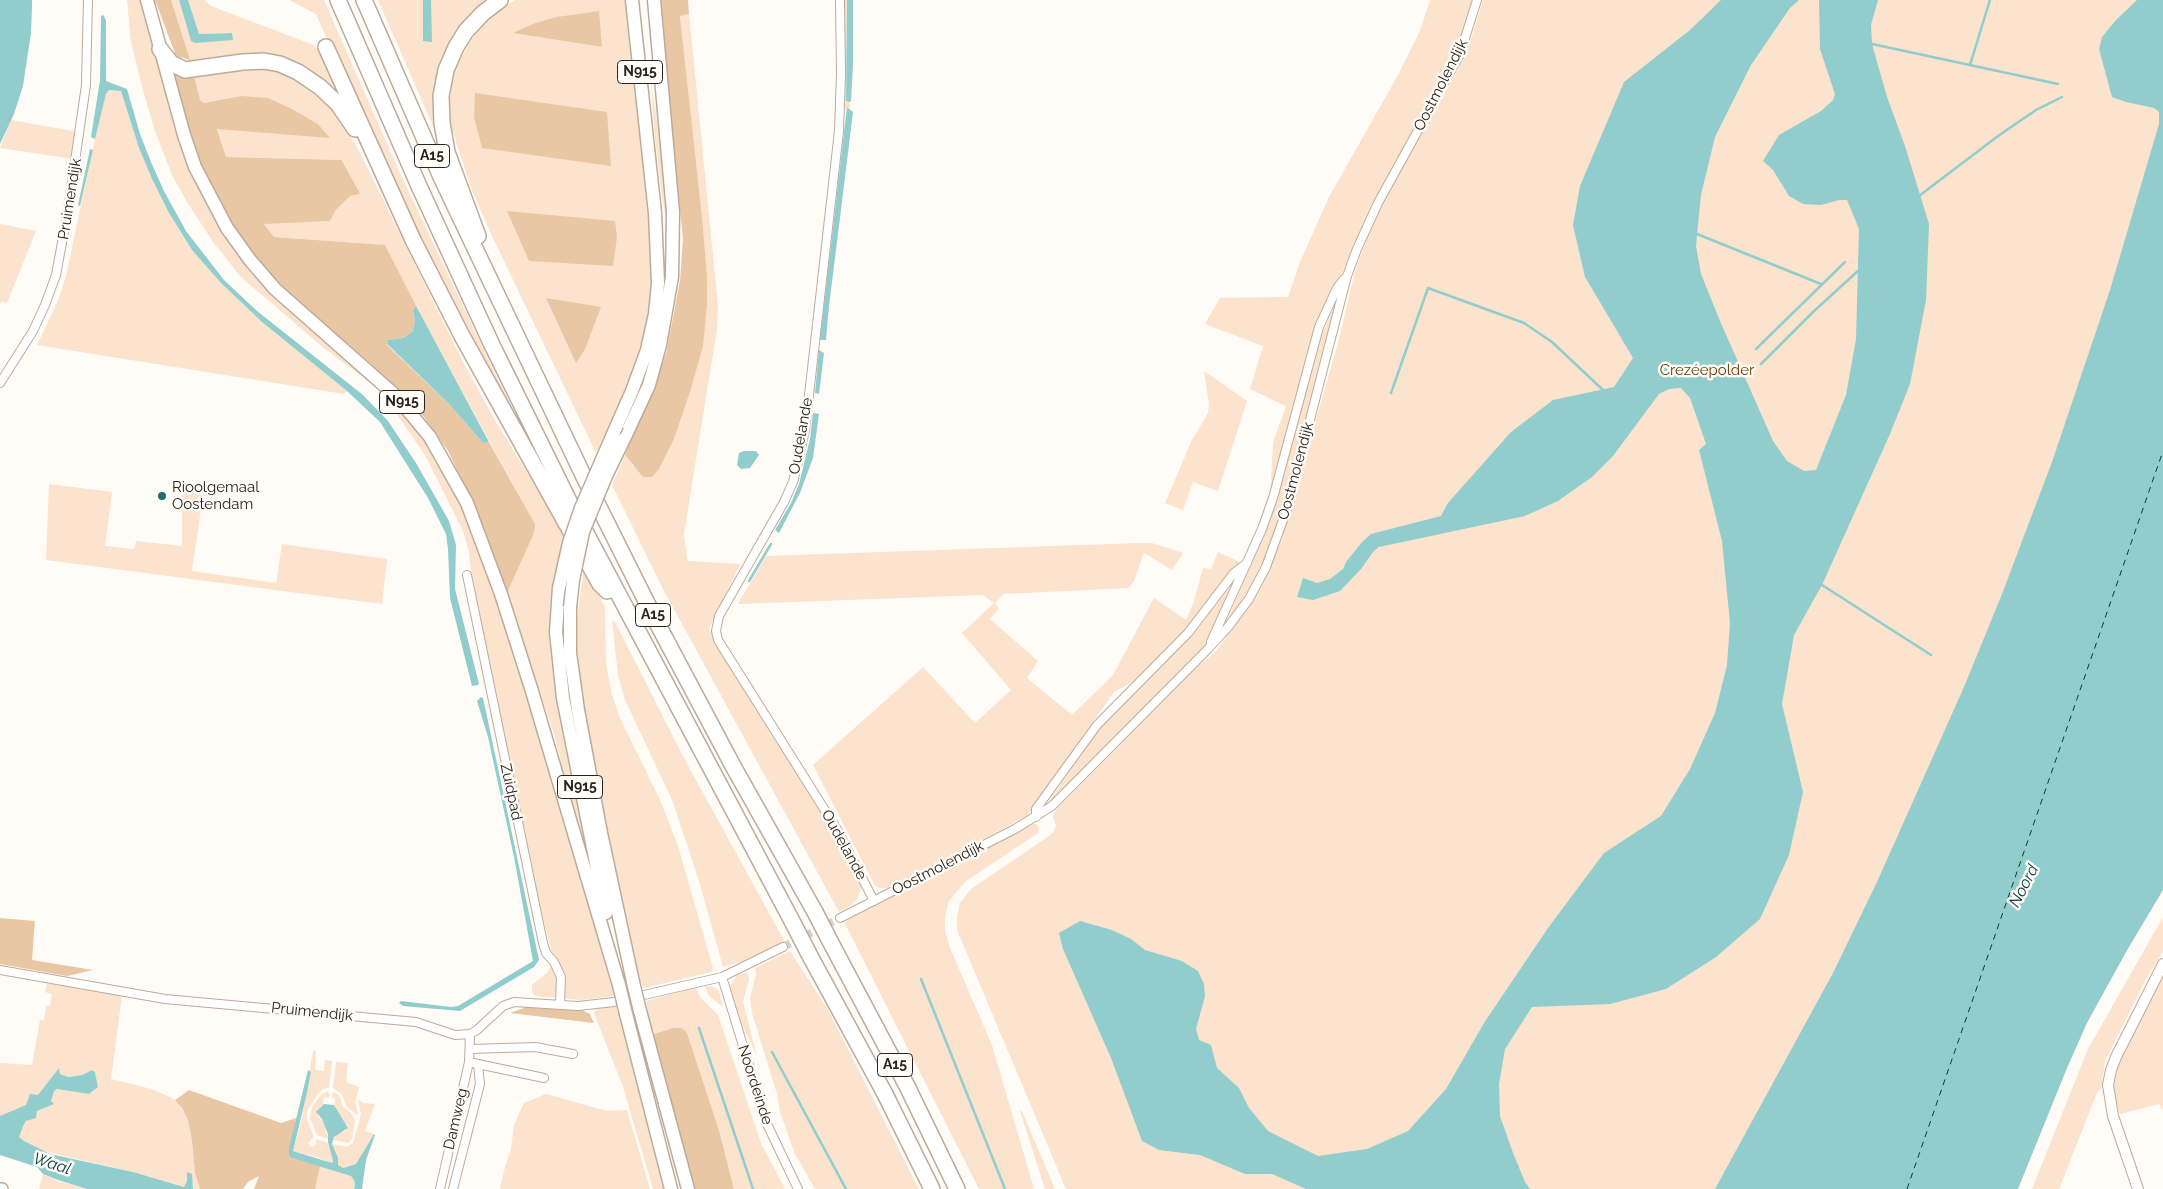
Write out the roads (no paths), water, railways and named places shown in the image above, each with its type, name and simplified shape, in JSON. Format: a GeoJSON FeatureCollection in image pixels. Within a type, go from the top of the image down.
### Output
{"type":"FeatureCollection","features":[{"type":"Feature","properties":{"kind":"highway","name":"A15"},"geometry":{"type":"LineString","coordinates":[[338,0],[419,186],[492,345],[624,610],[884,1094],[932,1189]]}},
{"type":"Feature","properties":{"kind":"highway","name":"A15"},"geometry":{"type":"LineString","coordinates":[[364,0],[441,177],[503,311],[656,621],[733,766],[815,912],[906,1086],[957,1189]]}},
{"type":"Feature","properties":{"kind":"highway","name":"A15"},"geometry":{"type":"LineString","coordinates":[[500,0],[483,12],[466,31],[456,47],[446,70],[441,96],[442,122],[448,152],[503,311]]}},
{"type":"Feature","properties":{"kind":"highway","name":"A15"},"geometry":{"type":"LineString","coordinates":[[326,47],[413,240],[462,336],[600,584],[624,610]]}},
{"type":"Feature","properties":{"kind":"highway","name":"A15"},"geometry":{"type":"LineString","coordinates":[[160,49],[171,63],[185,70],[242,62],[264,62],[280,64],[298,72],[320,87],[338,104],[364,146],[377,161]]}},
{"type":"Feature","properties":{"kind":"main road","name":"N915"},"geometry":{"type":"LineString","coordinates":[[147,0],[176,110],[195,167],[227,228],[250,260],[275,289],[373,374],[408,409],[442,456],[467,503],[484,544],[531,688],[619,985]]}},
{"type":"Feature","properties":{"kind":"main road","name":"N915"},"geometry":{"type":"LineString","coordinates":[[632,0],[655,213],[658,283],[655,314],[647,350],[632,391],[580,508],[569,543],[559,588],[557,640],[563,698],[619,985],[671,1189]]}},
{"type":"Feature","properties":{"kind":"main road","name":"N915"},"geometry":{"type":"LineString","coordinates":[[654,0],[673,212],[672,277],[660,345],[651,377],[583,532],[574,571],[570,607],[570,653],[578,710],[601,833],[633,982],[688,1189]]}},
{"type":"Feature","properties":{"kind":"street","name":"Pruimendijk"},"geometry":{"type":"LineString","coordinates":[[0,383],[33,331],[45,305],[61,251],[86,86],[88,0]]}},
{"type":"Feature","properties":{"kind":"street","name":"Oudelande"},"geometry":{"type":"LineString","coordinates":[[840,0],[841,74],[839,131],[805,430],[793,482],[784,502],[719,616],[716,631],[718,640],[838,832],[874,901]]}},
{"type":"Feature","properties":{"kind":"street","name":"Oostmolendijk"},"geometry":{"type":"LineString","coordinates":[[840,918],[1036,817],[1052,806],[1208,649],[1228,627],[1249,599],[1264,572],[1287,509],[1347,276],[1378,203],[1460,54],[1478,0]]}},
{"type":"Feature","properties":{"kind":"street","name":"Oostmolendijk"},"geometry":{"type":"LineString","coordinates":[[1208,649],[1248,562],[1274,498],[1319,328],[1337,288],[1347,276]]}},
{"type":"Feature","properties":{"kind":"street","name":"Oostmolendijk"},"geometry":{"type":"LineString","coordinates":[[1036,817],[1036,809],[1097,725],[1188,633],[1234,573],[1248,562]]}},
{"type":"Feature","properties":{"kind":"street","name":"Zuidpad"},"geometry":{"type":"LineString","coordinates":[[467,575],[543,943],[546,953],[554,962],[561,977],[560,1005]]}},
{"type":"Feature","properties":{"kind":"street"},"geometry":{"type":"LineString","coordinates":[[644,995],[722,977],[783,947]]}},
{"type":"Feature","properties":{"kind":"street"},"geometry":{"type":"LineString","coordinates":[[2138,1189],[2113,1116],[2108,1085],[2116,1057],[2163,964]]}},
{"type":"Feature","properties":{"kind":"street","name":"Pruimendijk"},"geometry":{"type":"LineString","coordinates":[[0,970],[165,999],[416,1022],[455,1035],[470,1034]]}},
{"type":"Feature","properties":{"kind":"street","name":"Noordeinde"},"geometry":{"type":"LineString","coordinates":[[722,977],[767,1124],[798,1189]]}},
{"type":"Feature","properties":{"kind":"street"},"geometry":{"type":"LineString","coordinates":[[470,1034],[503,1006],[514,1002],[578,1006],[614,1002]]}},
{"type":"Feature","properties":{"kind":"street","name":"Damweg"},"geometry":{"type":"LineString","coordinates":[[440,1189],[470,1062],[470,1034]]}},
{"type":"Feature","properties":{"kind":"street"},"geometry":{"type":"LineString","coordinates":[[471,1048],[535,1047],[573,1054]]}},
{"type":"Feature","properties":{"kind":"street"},"geometry":{"type":"LineString","coordinates":[[470,1062],[544,1078]]}},
{"type":"Feature","properties":{"kind":"street"},"geometry":{"type":"LineString","coordinates":[[452,1189],[480,1084],[478,1064]]}},
{"type":"Feature","properties":{"kind":"water"},"geometry":{"type":"Polygon","coordinates":[[[0,0],[32,0],[32,6],[31,33],[23,86],[14,114],[0,144],[0,0]]]}},
{"type":"Feature","properties":{"kind":"water"},"geometry":{"type":"Polygon","coordinates":[[[179,0],[188,0],[199,34],[232,33],[233,40],[195,43],[191,41],[179,0]]]}},
{"type":"Feature","properties":{"kind":"water"},"geometry":{"type":"Polygon","coordinates":[[[423,0],[431,0],[432,42],[423,41],[423,0]]]}},
{"type":"Feature","properties":{"kind":"water"},"geometry":{"type":"Polygon","coordinates":[[[847,0],[853,0],[853,64],[850,102],[846,101],[847,0]]]}},
{"type":"Feature","properties":{"kind":"water"},"geometry":{"type":"Polygon","coordinates":[[[1721,0],[1799,0],[1790,8],[1751,65],[1715,137],[1701,195],[1696,246],[1701,274],[1773,441],[1787,461],[1804,471],[1816,470],[1846,395],[1856,339],[1859,229],[1847,200],[1839,200],[1821,205],[1803,204],[1789,196],[1773,170],[1763,161],[1779,135],[1821,111],[1833,100],[1835,94],[1820,49],[1819,0],[1878,0],[1871,25],[1872,44],[1887,97],[1905,146],[1929,224],[1926,300],[1910,384],[1890,434],[1822,585],[1794,635],[1782,704],[1803,792],[1789,855],[1760,919],[1716,957],[1666,989],[1610,1004],[1532,1007],[1505,1049],[1499,1084],[1500,1116],[1513,1153],[1525,1182],[1530,1189],[1306,1189],[1272,1174],[1245,1174],[1200,1155],[1159,1150],[1142,1141],[1111,1058],[1063,949],[1059,933],[1080,921],[1112,930],[1131,939],[1145,950],[1182,961],[1198,971],[1204,984],[1205,996],[1196,1029],[1199,1040],[1211,1045],[1217,1068],[1239,1088],[1249,1108],[1268,1131],[1318,1156],[1367,1149],[1408,1131],[1446,1089],[1484,1023],[1548,928],[1604,853],[1661,816],[1690,769],[1715,713],[1727,665],[1730,623],[1722,541],[1699,450],[1706,444],[1690,398],[1681,388],[1669,389],[1659,394],[1613,456],[1592,477],[1558,501],[1525,516],[1379,547],[1340,591],[1313,600],[1297,597],[1303,578],[1317,583],[1330,579],[1343,569],[1346,562],[1362,542],[1371,534],[1441,516],[1448,503],[1511,432],[1553,400],[1614,387],[1633,358],[1585,277],[1573,225],[1580,186],[1624,82],[1690,30],[1721,0]]]}},
{"type":"Feature","properties":{"kind":"water","name":"Noord"},"geometry":{"type":"Polygon","coordinates":[[[2137,0],[2163,0],[2163,890],[2087,1023],[2018,1189],[1715,1189],[1833,973],[1877,882],[1964,687],[2002,594],[2052,462],[2110,290],[2159,124],[2159,112],[2154,108],[2112,97],[2099,49],[2102,37],[2116,20],[2137,0]]]}},
{"type":"Feature","properties":{"kind":"water"},"geometry":{"type":"Polygon","coordinates":[[[103,15],[106,20],[106,81],[127,89],[140,134],[151,162],[164,191],[186,231],[224,280],[257,311],[363,395],[388,421],[416,463],[449,521],[456,545],[455,589],[478,685],[472,686],[450,598],[446,534],[428,498],[380,422],[347,391],[262,322],[221,283],[192,250],[169,213],[152,179],[139,148],[121,91],[109,90],[106,94],[95,139],[91,137],[100,80],[101,16],[103,15]]]}},
{"type":"Feature","properties":{"kind":"water"},"geometry":{"type":"Polygon","coordinates":[[[847,107],[853,112],[826,340],[820,340],[847,107]]]}},
{"type":"Feature","properties":{"kind":"water"},"geometry":{"type":"Polygon","coordinates":[[[90,149],[93,150],[80,206],[78,205],[90,149]]]}},
{"type":"Feature","properties":{"kind":"water"},"geometry":{"type":"Polygon","coordinates":[[[416,306],[489,442],[483,443],[450,405],[387,344],[388,340],[403,338],[412,332],[415,321],[413,310],[416,306]]]}},
{"type":"Feature","properties":{"kind":"water"},"geometry":{"type":"Polygon","coordinates":[[[819,350],[824,353],[819,394],[815,393],[819,350]]]}},
{"type":"Feature","properties":{"kind":"water"},"geometry":{"type":"Polygon","coordinates":[[[813,413],[819,414],[813,458],[800,493],[779,533],[775,530],[791,503],[799,484],[810,439],[813,413]]]}},
{"type":"Feature","properties":{"kind":"water"},"geometry":{"type":"Polygon","coordinates":[[[756,451],[759,455],[750,468],[741,469],[737,465],[739,453],[756,451]]]}},
{"type":"Feature","properties":{"kind":"water"},"geometry":{"type":"Polygon","coordinates":[[[481,697],[483,698],[539,960],[534,967],[460,1011],[403,1006],[399,1003],[401,1001],[451,1007],[458,1006],[533,961],[514,857],[488,737],[477,701],[481,697]]]}},
{"type":"Feature","properties":{"kind":"water","name":"Waal"},"geometry":{"type":"Polygon","coordinates":[[[59,1068],[60,1074],[68,1077],[82,1075],[92,1070],[95,1072],[98,1087],[89,1094],[57,1089],[54,1091],[51,1101],[54,1104],[37,1111],[36,1118],[26,1121],[19,1137],[50,1154],[133,1172],[184,1187],[187,1181],[187,1172],[192,1174],[193,1189],[87,1189],[43,1174],[37,1167],[0,1155],[0,1116],[26,1105],[30,1094],[38,1095],[59,1068]]]}},
{"type":"Feature","properties":{"kind":"water"},"geometry":{"type":"Polygon","coordinates":[[[308,1070],[311,1072],[293,1151],[332,1163],[328,1134],[322,1119],[316,1112],[324,1104],[334,1105],[348,1128],[334,1137],[332,1144],[338,1158],[338,1165],[343,1168],[356,1164],[375,1135],[366,1160],[362,1189],[354,1189],[355,1182],[351,1176],[289,1157],[289,1148],[308,1070]]]}},
{"type":"Feature","properties":{"kind":"waterway"},"geometry":{"type":"LineString","coordinates":[[1970,65],[1990,0]]}},
{"type":"Feature","properties":{"kind":"waterway"},"geometry":{"type":"LineString","coordinates":[[1872,44],[2058,84]]}},
{"type":"Feature","properties":{"kind":"waterway"},"geometry":{"type":"LineString","coordinates":[[1919,196],[1998,136],[2036,110],[2062,97]]}},
{"type":"Feature","properties":{"kind":"waterway"},"geometry":{"type":"LineString","coordinates":[[1697,234],[1821,284]]}},
{"type":"Feature","properties":{"kind":"waterway"},"geometry":{"type":"LineString","coordinates":[[1756,349],[1845,262]]}},
{"type":"Feature","properties":{"kind":"waterway"},"geometry":{"type":"LineString","coordinates":[[1761,364],[1813,312],[1859,270]]}},
{"type":"Feature","properties":{"kind":"waterway"},"geometry":{"type":"LineString","coordinates":[[1391,393],[1428,288],[1524,323],[1552,342],[1603,390]]}},
{"type":"Feature","properties":{"kind":"waterway"},"geometry":{"type":"LineString","coordinates":[[749,581],[771,544]]}},
{"type":"Feature","properties":{"kind":"waterway"},"geometry":{"type":"LineString","coordinates":[[1822,585],[1931,655]]}},
{"type":"Feature","properties":{"kind":"waterway"},"geometry":{"type":"LineString","coordinates":[[921,979],[1005,1189]]}},
{"type":"Feature","properties":{"kind":"waterway"},"geometry":{"type":"LineString","coordinates":[[699,1028],[753,1189]]}},
{"type":"Feature","properties":{"kind":"waterway"},"geometry":{"type":"LineString","coordinates":[[772,1052],[846,1189]]}},
{"type":"Feature","properties":{"kind":"tunnel"},"geometry":{"type":"LineString","coordinates":[[783,947],[840,918]]}},
{"type":"Feature","properties":{"kind":"place","name":"Rioolgemaal Oostendam"},"geometry":{"type":"Point","coordinates":[162,496]}},
{"type":"Feature","properties":{"kind":"park label","name":"Crezéepolder"},"geometry":{"type":"Point","coordinates":[1707,370]}}]}
